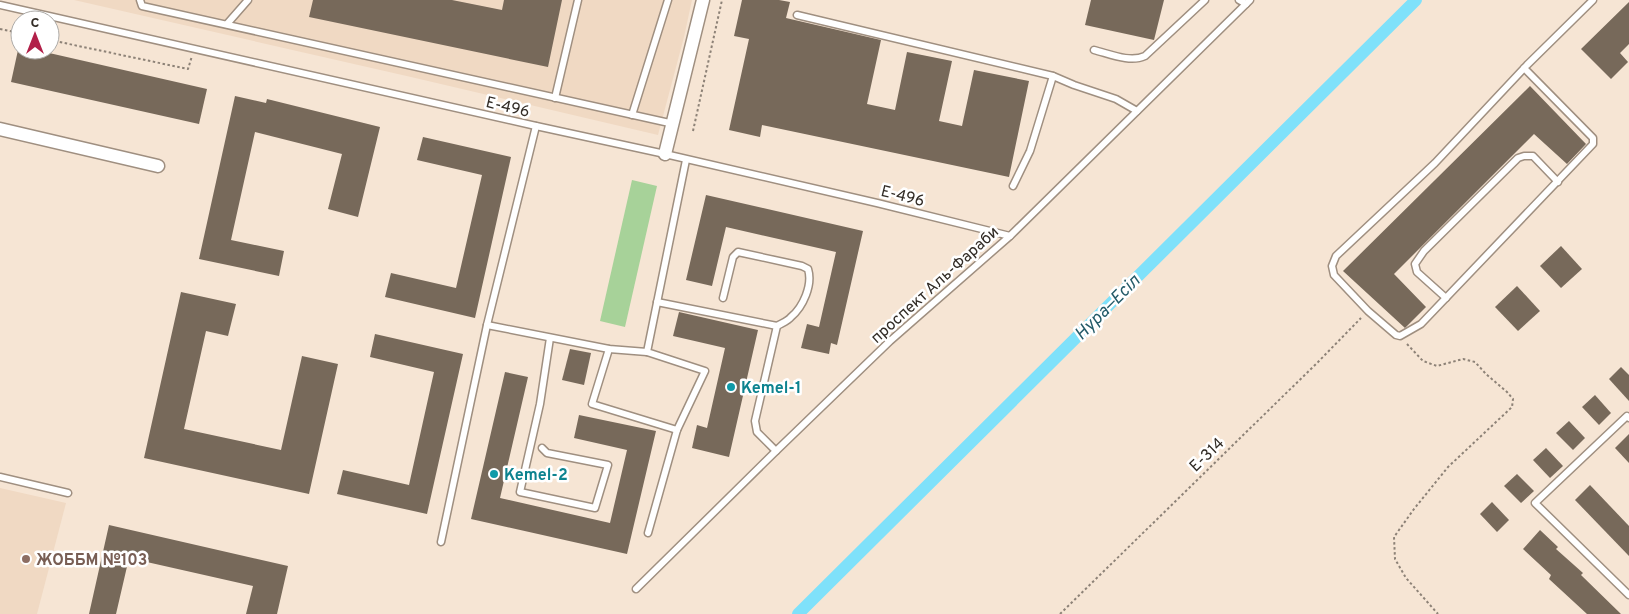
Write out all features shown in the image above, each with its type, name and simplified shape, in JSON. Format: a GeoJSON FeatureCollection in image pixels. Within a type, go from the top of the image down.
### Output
{"type":"FeatureCollection","features":[{"type":"Feature","properties":{"kind":"street"},"geometry":{"type":"LineString","coordinates":[[665,154],[674,124],[703,0]]}},
{"type":"Feature","properties":{"kind":"street"},"geometry":{"type":"LineString","coordinates":[[0,129],[158,166]]}},
{"type":"Feature","properties":{"kind":"lane"},"geometry":{"type":"LineString","coordinates":[[140,0],[142,6],[674,124]]}},
{"type":"Feature","properties":{"kind":"lane"},"geometry":{"type":"LineString","coordinates":[[227,24],[248,0]]}},
{"type":"Feature","properties":{"kind":"lane"},"geometry":{"type":"LineString","coordinates":[[555,98],[578,0]]}},
{"type":"Feature","properties":{"kind":"lane"},"geometry":{"type":"LineString","coordinates":[[632,115],[668,0]]}},
{"type":"Feature","properties":{"kind":"lane"},"geometry":{"type":"LineString","coordinates":[[1094,50],[1131,59],[1139,59],[1146,56],[1205,0]]}},
{"type":"Feature","properties":{"kind":"lane"},"geometry":{"type":"LineString","coordinates":[[1239,0],[1248,2]]}},
{"type":"Feature","properties":{"kind":"lane"},"geometry":{"type":"LineString","coordinates":[[1524,68],[1593,138],[1594,144],[1420,324],[1400,336],[1396,335],[1368,310],[1334,274],[1332,266],[1336,256],[1435,162],[1524,68],[1593,0]]}},
{"type":"Feature","properties":{"kind":"lane","name":"проспект Аль-Фараби"},"geometry":{"type":"LineString","coordinates":[[636,589],[890,341],[1010,236],[1248,2]]}},
{"type":"Feature","properties":{"kind":"lane","name":"E-496"},"geometry":{"type":"LineString","coordinates":[[0,5],[665,154],[1010,236]]}},
{"type":"Feature","properties":{"kind":"lane"},"geometry":{"type":"LineString","coordinates":[[797,15],[1053,76],[1116,99],[1136,111]]}},
{"type":"Feature","properties":{"kind":"lane"},"geometry":{"type":"LineString","coordinates":[[1013,186],[1030,151],[1053,76]]}},
{"type":"Feature","properties":{"kind":"lane"},"geometry":{"type":"LineString","coordinates":[[441,542],[487,325],[536,126]]}},
{"type":"Feature","properties":{"kind":"lane"},"geometry":{"type":"LineString","coordinates":[[1446,298],[1417,272],[1415,264],[1424,252],[1518,158],[1533,156],[1558,182]]}},
{"type":"Feature","properties":{"kind":"lane"},"geometry":{"type":"LineString","coordinates":[[647,352],[686,160]]}},
{"type":"Feature","properties":{"kind":"lane"},"geometry":{"type":"LineString","coordinates":[[722,298],[733,257],[738,252],[802,266],[808,269],[810,274],[805,300],[791,317],[778,326],[755,421],[757,432],[776,451]]}},
{"type":"Feature","properties":{"kind":"lane"},"geometry":{"type":"LineString","coordinates":[[657,302],[778,326]]}},
{"type":"Feature","properties":{"kind":"lane"},"geometry":{"type":"LineString","coordinates":[[487,325],[608,349],[647,352],[705,371],[677,430],[648,533]]}},
{"type":"Feature","properties":{"kind":"lane"},"geometry":{"type":"LineString","coordinates":[[542,448],[547,453],[608,465],[595,508],[520,492],[540,404],[550,338]]}},
{"type":"Feature","properties":{"kind":"lane"},"geometry":{"type":"LineString","coordinates":[[608,349],[592,404],[677,430]]}},
{"type":"Feature","properties":{"kind":"lane"},"geometry":{"type":"LineString","coordinates":[[1629,418],[1627,416],[1535,503],[1629,595]]}},
{"type":"Feature","properties":{"kind":"lane"},"geometry":{"type":"LineString","coordinates":[[0,477],[68,493]]}},
{"type":"Feature","properties":{"kind":"path"},"geometry":{"type":"LineString","coordinates":[[693,132],[722,0]]}},
{"type":"Feature","properties":{"kind":"path"},"geometry":{"type":"LineString","coordinates":[[60,42],[188,69],[193,49]]}},
{"type":"Feature","properties":{"kind":"path","name":"E-314"},"geometry":{"type":"LineString","coordinates":[[1060,614],[1318,362],[1368,310]]}},
{"type":"Feature","properties":{"kind":"path"},"geometry":{"type":"LineString","coordinates":[[1400,336],[1423,361],[1437,366],[1463,359],[1475,362],[1513,400],[1512,407],[1448,467],[1414,508],[1394,537],[1395,558],[1406,578],[1438,614]]}},
{"type":"Feature","properties":{"kind":"shaded area"},"geometry":{"type":"Polygon","coordinates":[[[74,0],[692,0],[658,135],[74,0]]]}},
{"type":"Feature","properties":{"kind":"shaded area","name":"ЖОББМ №103"},"geometry":{"type":"Polygon","coordinates":[[[0,488],[66,503],[37,614],[0,614],[0,488]]]}},
{"type":"Feature","properties":{"kind":"green space"},"geometry":{"type":"Polygon","coordinates":[[[632,180],[657,186],[625,327],[600,321],[632,180]]]}},
{"type":"Feature","properties":{"kind":"building"},"geometry":{"type":"Polygon","coordinates":[[[313,0],[452,0],[502,10],[504,0],[562,0],[548,67],[309,17],[313,0]]]}},
{"type":"Feature","properties":{"kind":"building"},"geometry":{"type":"Polygon","coordinates":[[[742,0],[779,0],[790,2],[786,18],[881,40],[867,104],[895,110],[907,52],[952,61],[939,121],[962,126],[974,70],[1029,81],[1009,177],[762,125],[760,137],[729,130],[749,39],[734,36],[742,0]]]}},
{"type":"Feature","properties":{"kind":"building"},"geometry":{"type":"Polygon","coordinates":[[[1091,0],[1164,0],[1154,40],[1085,25],[1091,0]]]}},
{"type":"Feature","properties":{"kind":"building"},"geometry":{"type":"Polygon","coordinates":[[[1629,2],[1629,44],[1620,53],[1628,62],[1611,79],[1581,49],[1629,2]]]}},
{"type":"Feature","properties":{"kind":"building"},"geometry":{"type":"Polygon","coordinates":[[[60,55],[207,89],[199,124],[11,82],[16,60],[60,60],[60,55]]]}},
{"type":"Feature","properties":{"kind":"building"},"geometry":{"type":"Polygon","coordinates":[[[1530,86],[1586,144],[1567,164],[1534,134],[1394,274],[1426,307],[1405,328],[1343,271],[1530,86]]]}},
{"type":"Feature","properties":{"kind":"building"},"geometry":{"type":"Polygon","coordinates":[[[235,96],[266,103],[267,99],[380,127],[358,217],[328,209],[342,154],[255,132],[231,240],[284,251],[279,276],[199,259],[235,96]]]}},
{"type":"Feature","properties":{"kind":"building"},"geometry":{"type":"Polygon","coordinates":[[[423,137],[511,157],[475,318],[385,297],[391,273],[456,288],[482,175],[417,160],[423,137]]]}},
{"type":"Feature","properties":{"kind":"building"},"geometry":{"type":"Polygon","coordinates":[[[706,195],[863,231],[837,345],[831,343],[829,354],[801,348],[807,324],[819,327],[836,252],[726,227],[712,286],[686,280],[706,195]]]}},
{"type":"Feature","properties":{"kind":"building"},"geometry":{"type":"Polygon","coordinates":[[[1561,246],[1582,269],[1561,288],[1540,266],[1561,246]]]}},
{"type":"Feature","properties":{"kind":"building"},"geometry":{"type":"Polygon","coordinates":[[[1517,286],[1540,311],[1518,331],[1495,307],[1517,286]]]}},
{"type":"Feature","properties":{"kind":"building"},"geometry":{"type":"Polygon","coordinates":[[[181,292],[236,304],[228,336],[206,331],[184,429],[281,450],[302,356],[338,364],[309,494],[144,458],[181,292]]]}},
{"type":"Feature","properties":{"kind":"building","name":"Kemel-1"},"geometry":{"type":"Polygon","coordinates":[[[679,312],[758,330],[729,457],[692,448],[697,425],[707,428],[725,348],[673,336],[679,312]]]}},
{"type":"Feature","properties":{"kind":"building"},"geometry":{"type":"Polygon","coordinates":[[[375,334],[463,354],[427,514],[337,494],[343,470],[409,485],[434,372],[370,357],[375,334]]]}},
{"type":"Feature","properties":{"kind":"building"},"geometry":{"type":"Polygon","coordinates":[[[570,349],[591,353],[584,385],[562,380],[570,349]]]}},
{"type":"Feature","properties":{"kind":"building"},"geometry":{"type":"Polygon","coordinates":[[[1621,367],[1629,375],[1629,401],[1609,379],[1621,367]]]}},
{"type":"Feature","properties":{"kind":"building","name":"Kemel-2"},"geometry":{"type":"Polygon","coordinates":[[[505,372],[528,377],[500,498],[610,523],[627,450],[574,438],[579,415],[656,431],[627,554],[471,519],[505,372]]]}},
{"type":"Feature","properties":{"kind":"building"},"geometry":{"type":"Polygon","coordinates":[[[1595,395],[1611,413],[1599,425],[1582,407],[1595,395]]]}},
{"type":"Feature","properties":{"kind":"building"},"geometry":{"type":"Polygon","coordinates":[[[1569,421],[1585,438],[1573,450],[1556,433],[1569,421]]]}},
{"type":"Feature","properties":{"kind":"building"},"geometry":{"type":"Polygon","coordinates":[[[1629,434],[1629,463],[1615,448],[1629,434]]]}},
{"type":"Feature","properties":{"kind":"building"},"geometry":{"type":"Polygon","coordinates":[[[1546,448],[1563,466],[1550,478],[1533,460],[1546,448]]]}},
{"type":"Feature","properties":{"kind":"building"},"geometry":{"type":"Polygon","coordinates":[[[1517,474],[1534,491],[1521,503],[1504,486],[1517,474]]]}},
{"type":"Feature","properties":{"kind":"building"},"geometry":{"type":"Polygon","coordinates":[[[1590,485],[1629,526],[1629,556],[1575,500],[1590,485]]]}},
{"type":"Feature","properties":{"kind":"building"},"geometry":{"type":"Polygon","coordinates":[[[1492,502],[1509,520],[1497,532],[1480,514],[1492,502]]]}},
{"type":"Feature","properties":{"kind":"building"},"geometry":{"type":"Polygon","coordinates":[[[109,525],[288,566],[277,614],[246,614],[253,586],[129,558],[116,614],[89,614],[109,525]]]}},
{"type":"Feature","properties":{"kind":"building"},"geometry":{"type":"Polygon","coordinates":[[[1540,530],[1558,547],[1556,549],[1583,573],[1581,575],[1621,614],[1587,614],[1549,579],[1551,575],[1523,549],[1540,530]]]}},
{"type":"Feature","properties":{"kind":"waterway","name":"Нура—Есіл"},"geometry":{"type":"LineString","coordinates":[[798,614],[1416,0]]}},
{"type":"Feature","properties":{"kind":"place","name":"Kemel-1"},"geometry":{"type":"Point","coordinates":[731,387]}},
{"type":"Feature","properties":{"kind":"place","name":"Kemel-2"},"geometry":{"type":"Point","coordinates":[494,474]}},
{"type":"Feature","properties":{"kind":"place","name":"ЖОББМ №103"},"geometry":{"type":"Point","coordinates":[26,559]}}]}
